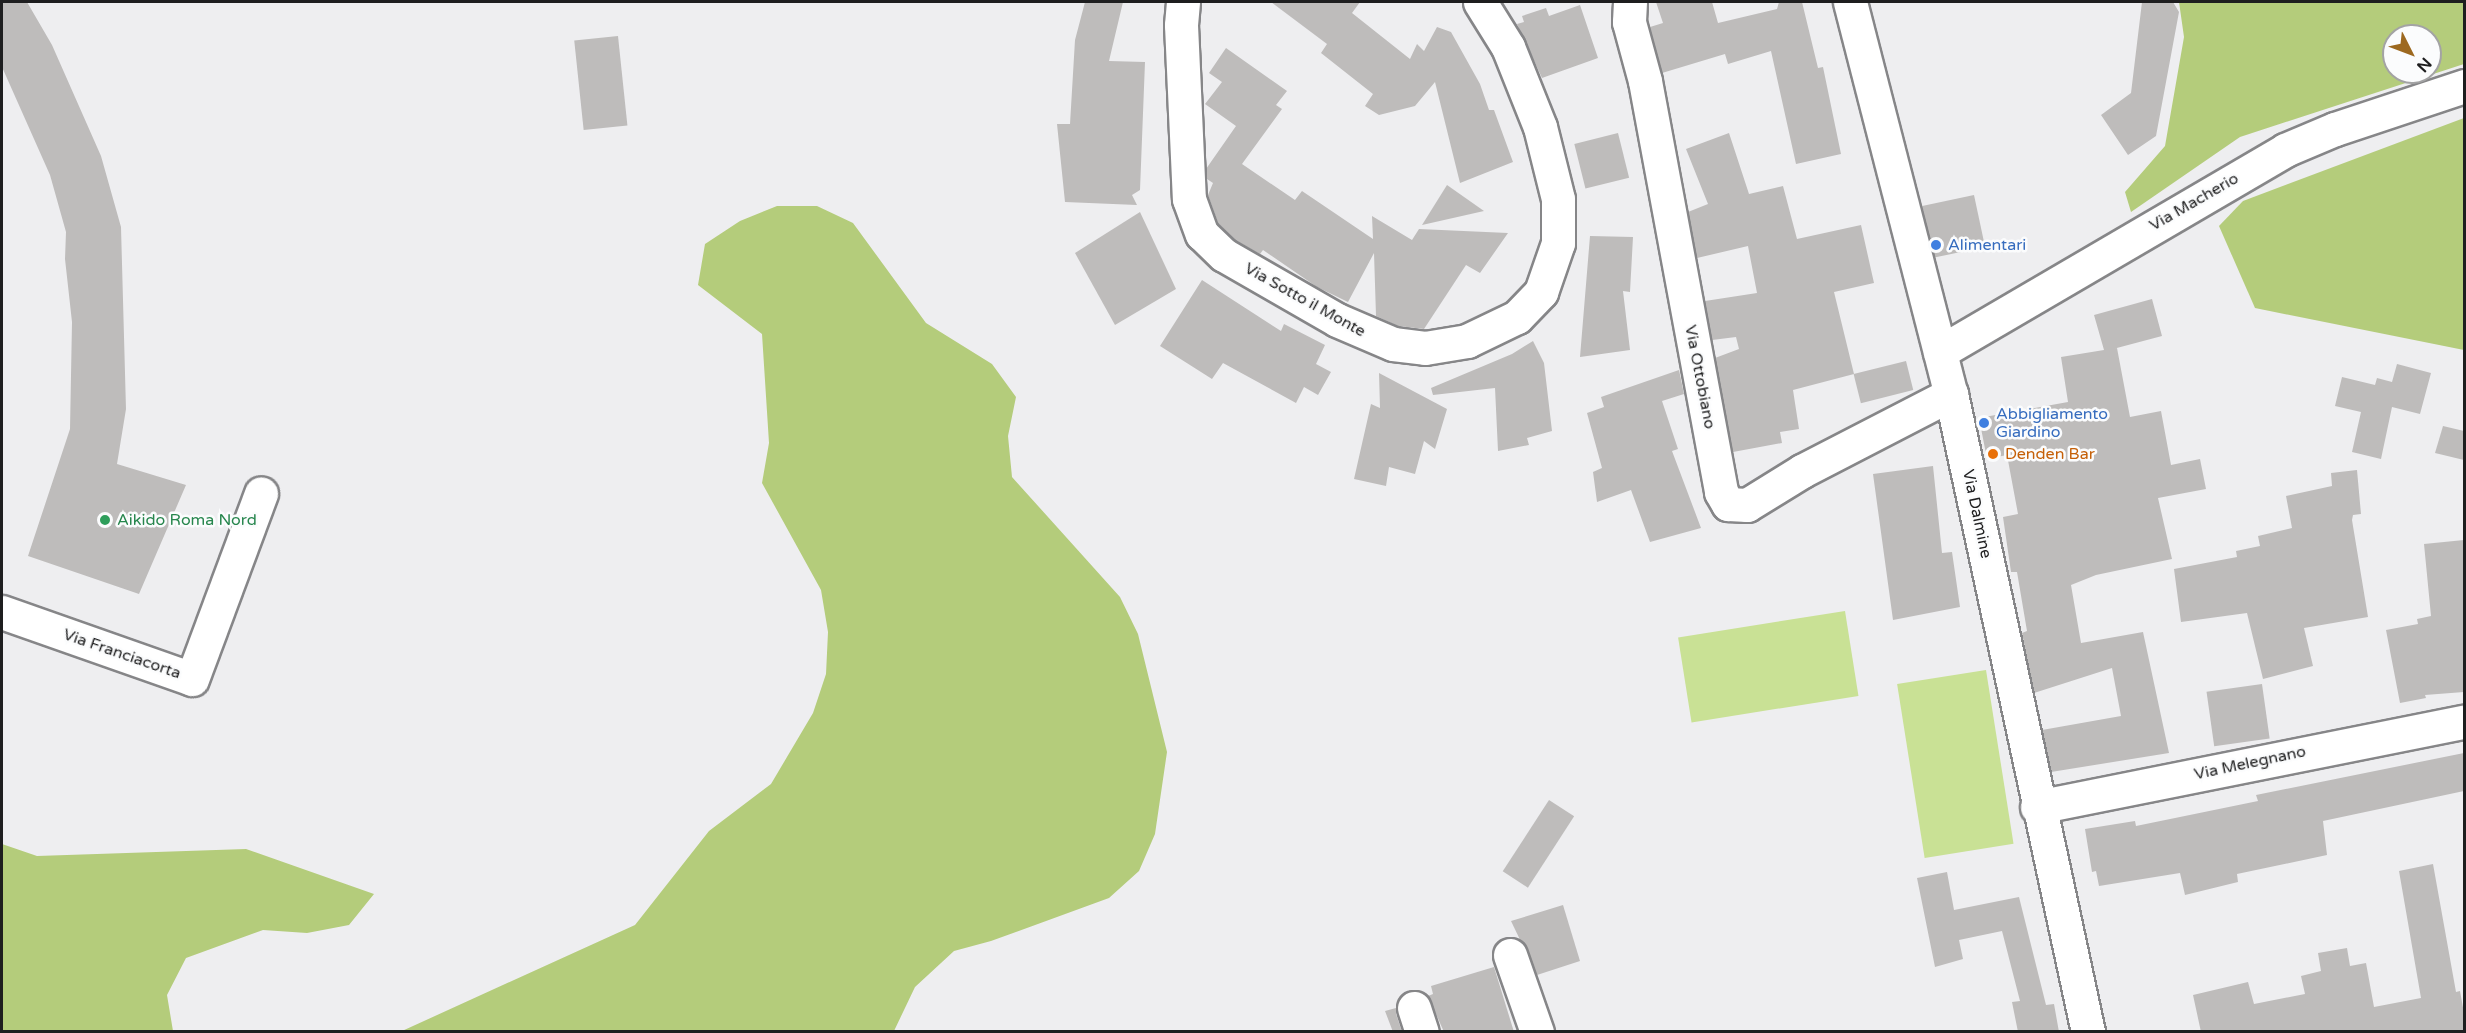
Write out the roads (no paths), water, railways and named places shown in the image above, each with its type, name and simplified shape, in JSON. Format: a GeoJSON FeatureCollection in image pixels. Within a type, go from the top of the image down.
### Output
{"type":"FeatureCollection","features":[{"type":"Feature","properties":{"kind":"street","name":"Via Sotto il Monte"},"geometry":{"type":"LineString","coordinates":[[1183,2],[1180,25],[1189,199],[1202,234],[1224,255],[1337,320],[1394,344],[1425,348],[1467,341],[1517,317],[1541,292],[1558,243],[1558,199],[1540,127],[1508,47],[1480,2]]}},
{"type":"Feature","properties":{"kind":"street","name":"Via Ottobiano"},"geometry":{"type":"LineString","coordinates":[[1630,2],[1629,22],[1645,81],[1721,492],[1728,504],[1748,505],[1802,471],[1951,394]]}},
{"type":"Feature","properties":{"kind":"street","name":"Via Dalmine"},"geometry":{"type":"LineString","coordinates":[[1850,2],[1951,394],[2037,807],[2088,1032]]}},
{"type":"Feature","properties":{"kind":"street","name":"Via Macherio"},"geometry":{"type":"LineString","coordinates":[[1940,352],[2285,150],[2335,129],[2464,86]]}},
{"type":"Feature","properties":{"kind":"street","name":"Via Franciacorta"},"geometry":{"type":"LineString","coordinates":[[2,612],[192,679],[261,493]]}},
{"type":"Feature","properties":{"kind":"street","name":"Via Melegnano"},"geometry":{"type":"LineString","coordinates":[[2037,807],[2464,722]]}},
{"type":"Feature","properties":{"kind":"street"},"geometry":{"type":"LineString","coordinates":[[1510,955],[1537,1032]]}},
{"type":"Feature","properties":{"kind":"place","name":"Alimentari"},"geometry":{"type":"Point","coordinates":[1936,245]}},
{"type":"Feature","properties":{"kind":"place","name":"Abbigliamento Giardino"},"geometry":{"type":"Point","coordinates":[1984,423]}},
{"type":"Feature","properties":{"kind":"place","name":"Denden Bar"},"geometry":{"type":"Point","coordinates":[1993,454]}},
{"type":"Feature","properties":{"kind":"place","name":"Aikido Roma Nord"},"geometry":{"type":"Point","coordinates":[105,520]}}]}
